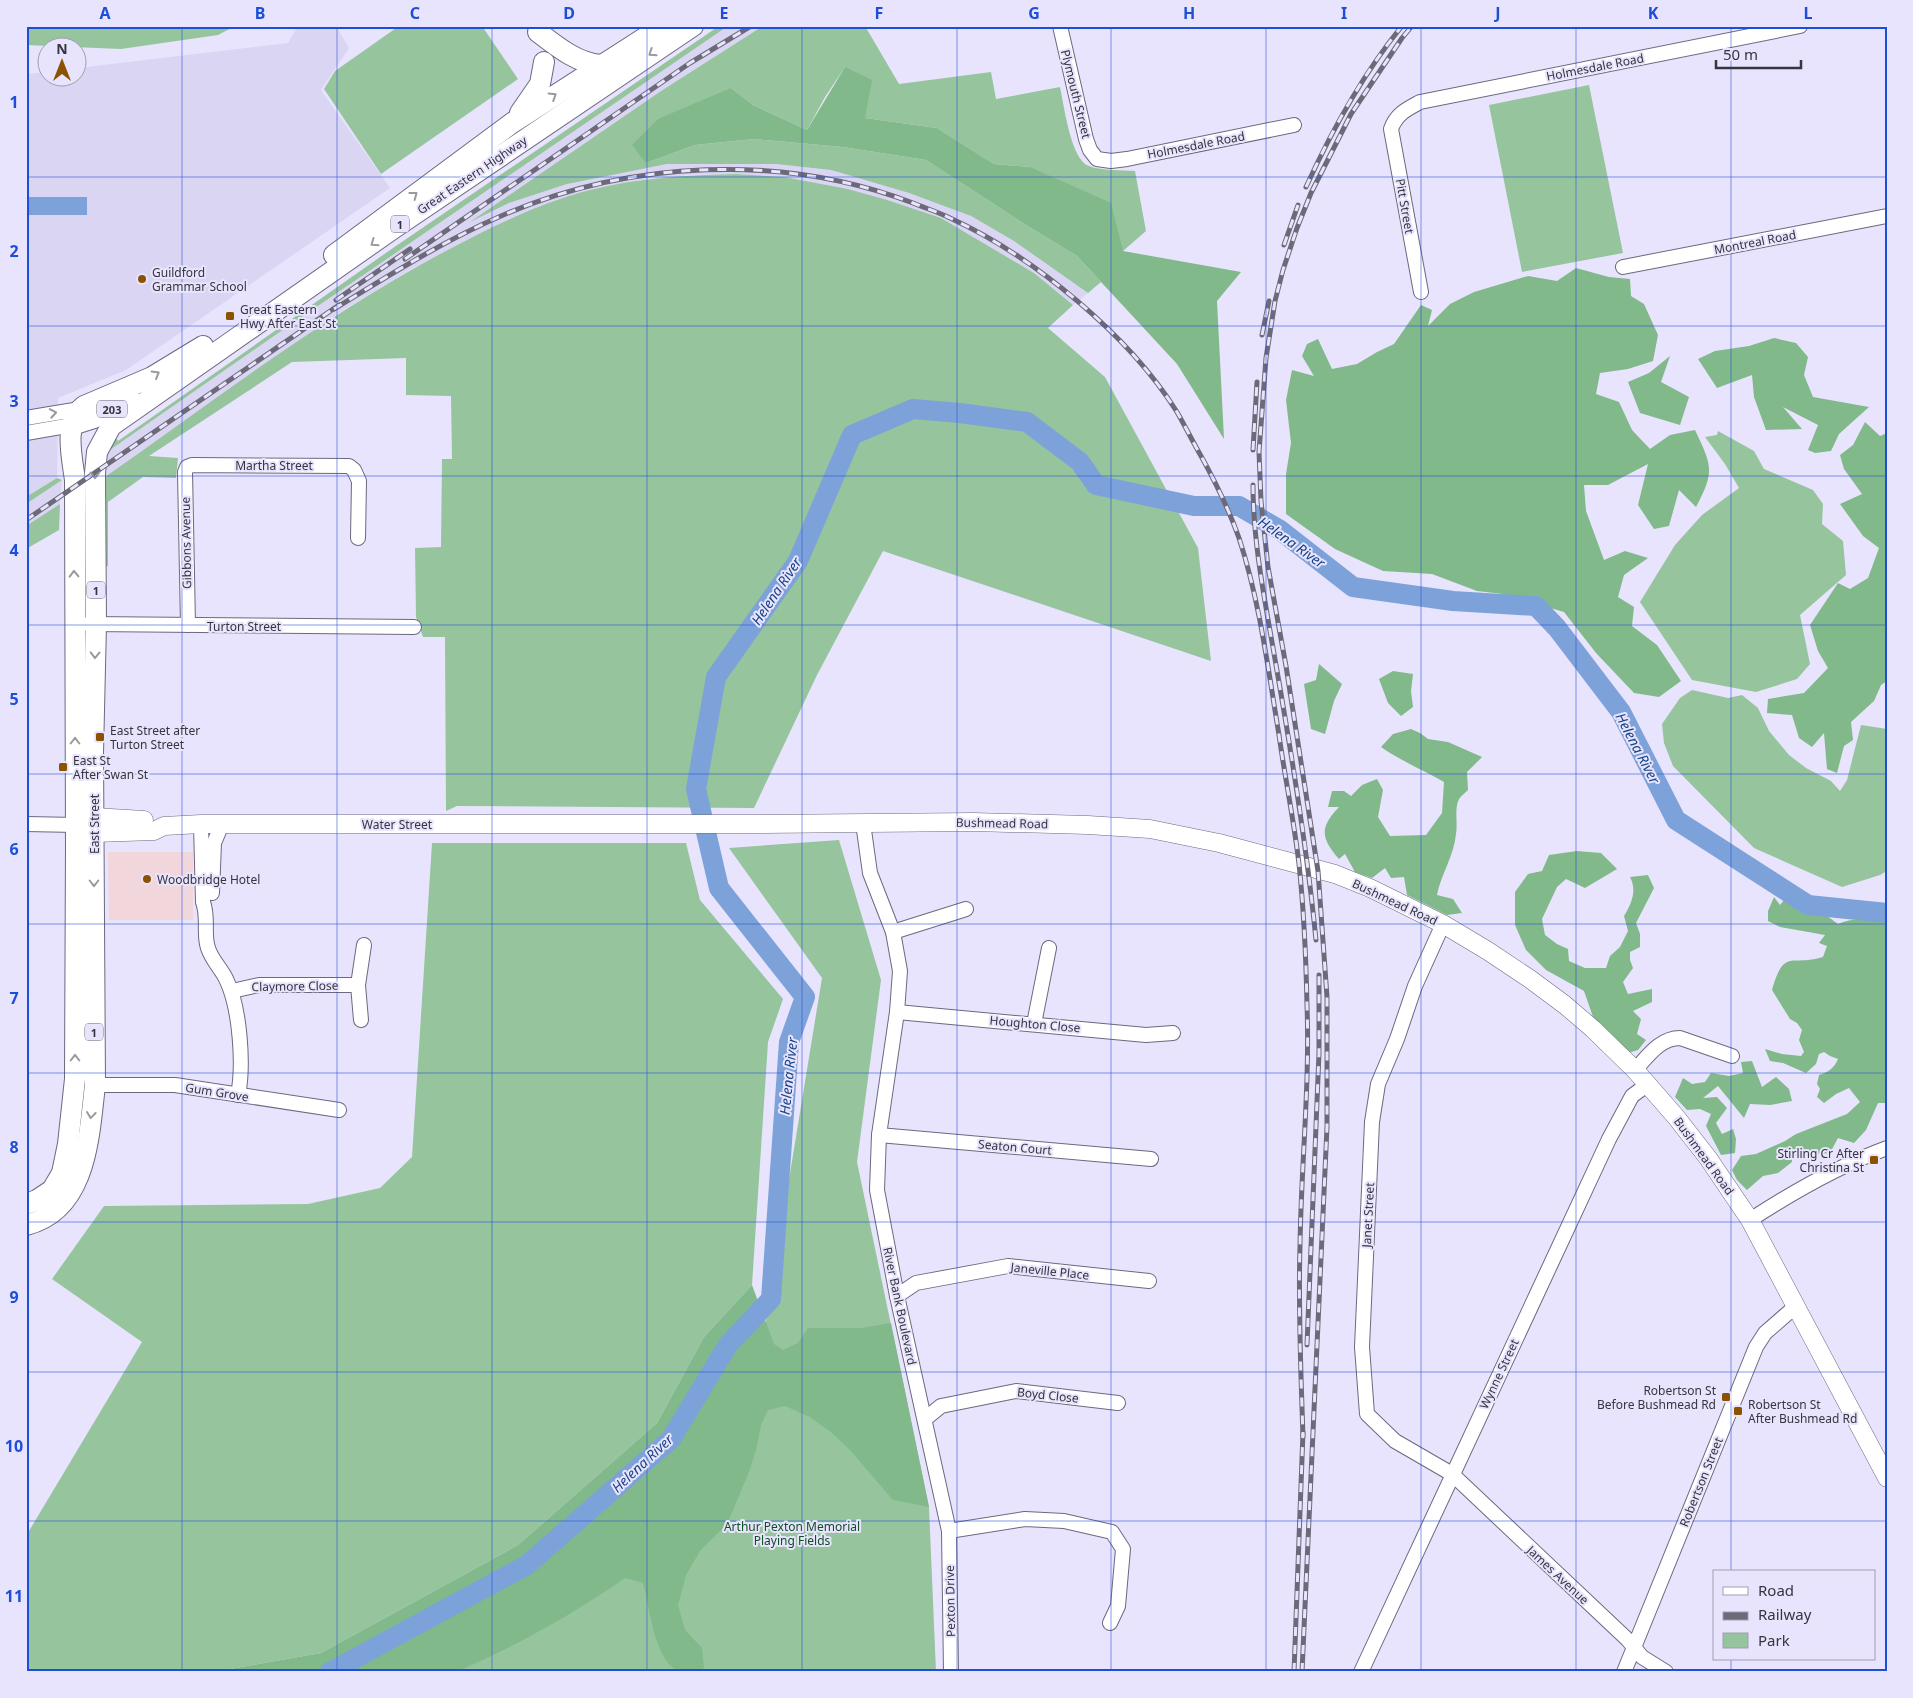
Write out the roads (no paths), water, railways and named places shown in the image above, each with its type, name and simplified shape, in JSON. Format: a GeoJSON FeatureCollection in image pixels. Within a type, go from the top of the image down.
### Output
{"type":"FeatureCollection","features":[{"type":"Feature","properties":{"kind":"highway","name":"Great Eastern Highway"},"geometry":{"type":"LineString","coordinates":[[76,417],[90,403],[152,377],[289,288],[512,123],[662,26]]}},
{"type":"Feature","properties":{"kind":"highway","name":"Great Eastern Highway"},"geometry":{"type":"LineString","coordinates":[[76,417],[94,418],[133,398],[152,396],[394,228],[693,26]]}},
{"type":"Feature","properties":{"kind":"highway"},"geometry":{"type":"LineString","coordinates":[[538,32],[554,45],[577,58],[589,64],[602,65]]}},
{"type":"Feature","properties":{"kind":"highway"},"geometry":{"type":"LineString","coordinates":[[512,123],[540,84],[544,62]]}},
{"type":"Feature","properties":{"kind":"highway","name":"East Street"},"geometry":{"type":"LineString","coordinates":[[32,1202],[52,1190],[62,1173],[68,1144],[75,1079],[93,753],[96,624],[95,473],[97,452],[111,426],[152,396]]}},
{"type":"Feature","properties":{"kind":"highway","name":"East Street"},"geometry":{"type":"LineString","coordinates":[[29,1224],[51,1215],[65,1202],[74,1186],[88,1134],[95,1085],[88,825],[75,623],[75,480],[71,440],[76,417]]}},
{"type":"Feature","properties":{"kind":"main road","name":"Water Street"},"geometry":{"type":"LineString","coordinates":[[88,825],[154,821],[164,826],[201,824],[631,824]]}},
{"type":"Feature","properties":{"kind":"main road","name":"Bushmead Road"},"geometry":{"type":"LineString","coordinates":[[631,824],[1030,823],[1150,829],[1219,843],[1335,874],[1370,888],[1443,924],[1530,979],[1593,1028],[1648,1084],[1708,1158],[1750,1220],[1887,1478]]}},
{"type":"Feature","properties":{"kind":"street","name":"Plymouth Street"},"geometry":{"type":"LineString","coordinates":[[1060,26],[1086,139],[1090,150],[1097,159]]}},
{"type":"Feature","properties":{"kind":"street","name":"Holmesdale Road"},"geometry":{"type":"LineString","coordinates":[[1394,119],[1420,102],[1800,26]]}},
{"type":"Feature","properties":{"kind":"street","name":"Pitt Street"},"geometry":{"type":"LineString","coordinates":[[1394,119],[1391,129],[1421,292]]}},
{"type":"Feature","properties":{"kind":"street","name":"Holmesdale Road"},"geometry":{"type":"LineString","coordinates":[[1097,159],[1111,161],[1127,159],[1294,125]]}},
{"type":"Feature","properties":{"kind":"street","name":"Montreal Road"},"geometry":{"type":"LineString","coordinates":[[1623,267],[1887,216]]}},
{"type":"Feature","properties":{"kind":"street","name":"203"},"geometry":{"type":"LineString","coordinates":[[26,418],[76,417]]}},
{"type":"Feature","properties":{"kind":"street","name":"203"},"geometry":{"type":"LineString","coordinates":[[26,433],[76,417]]}},
{"type":"Feature","properties":{"kind":"street","name":"Martha Street"},"geometry":{"type":"LineString","coordinates":[[192,465],[349,466],[354,470],[359,481],[358,538]]}},
{"type":"Feature","properties":{"kind":"street","name":"Gibbons Avenue"},"geometry":{"type":"LineString","coordinates":[[188,625],[185,472],[186,467],[192,465]]}},
{"type":"Feature","properties":{"kind":"street","name":"Turton Street"},"geometry":{"type":"LineString","coordinates":[[75,623],[414,627]]}},
{"type":"Feature","properties":{"kind":"street","name":"River Bank Boulevard"},"geometry":{"type":"LineString","coordinates":[[863,823],[870,873],[892,932],[900,971],[897,1012],[879,1136],[877,1190],[897,1296],[926,1419],[949,1531]]}},
{"type":"Feature","properties":{"kind":"street"},"geometry":{"type":"LineString","coordinates":[[26,824],[88,825]]}},
{"type":"Feature","properties":{"kind":"street"},"geometry":{"type":"LineString","coordinates":[[201,824],[203,902],[207,912],[207,946],[214,962],[226,978],[232,991],[241,1051],[241,1074],[238,1095]]}},
{"type":"Feature","properties":{"kind":"street"},"geometry":{"type":"LineString","coordinates":[[207,912],[212,900],[214,843],[222,824]]}},
{"type":"Feature","properties":{"kind":"street"},"geometry":{"type":"LineString","coordinates":[[892,932],[966,909]]}},
{"type":"Feature","properties":{"kind":"street","name":"Janet Street"},"geometry":{"type":"LineString","coordinates":[[1443,924],[1415,986],[1397,1039],[1378,1084],[1372,1122],[1362,1347],[1367,1414],[1395,1441],[1452,1474]]}},
{"type":"Feature","properties":{"kind":"street"},"geometry":{"type":"LineString","coordinates":[[361,1020],[358,985],[364,945]]}},
{"type":"Feature","properties":{"kind":"street"},"geometry":{"type":"LineString","coordinates":[[1034,1024],[1049,948]]}},
{"type":"Feature","properties":{"kind":"street","name":"Claymore Close"},"geometry":{"type":"LineString","coordinates":[[232,991],[259,985],[358,985]]}},
{"type":"Feature","properties":{"kind":"street","name":"Houghton Close"},"geometry":{"type":"LineString","coordinates":[[897,1012],[1146,1036],[1173,1033]]}},
{"type":"Feature","properties":{"kind":"street"},"geometry":{"type":"LineString","coordinates":[[1635,1070],[1660,1044],[1676,1038],[1732,1056]]}},
{"type":"Feature","properties":{"kind":"street","name":"Wynne Street"},"geometry":{"type":"LineString","coordinates":[[1361,1672],[1609,1139],[1632,1096],[1648,1084]]}},
{"type":"Feature","properties":{"kind":"street","name":"Gum Grove"},"geometry":{"type":"LineString","coordinates":[[95,1085],[174,1085],[339,1110]]}},
{"type":"Feature","properties":{"kind":"street","name":"Seaton Court"},"geometry":{"type":"LineString","coordinates":[[879,1136],[1150,1159]]}},
{"type":"Feature","properties":{"kind":"street"},"geometry":{"type":"LineString","coordinates":[[1750,1220],[1856,1159],[1887,1148]]}},
{"type":"Feature","properties":{"kind":"street","name":"Janeville Place"},"geometry":{"type":"LineString","coordinates":[[897,1296],[916,1283],[1008,1266],[1149,1282]]}},
{"type":"Feature","properties":{"kind":"street","name":"Robertson Street"},"geometry":{"type":"LineString","coordinates":[[1624,1672],[1756,1347],[1765,1334],[1796,1306]]}},
{"type":"Feature","properties":{"kind":"street","name":"Boyd Close"},"geometry":{"type":"LineString","coordinates":[[926,1419],[941,1406],[1016,1391],[1118,1403]]}},
{"type":"Feature","properties":{"kind":"street","name":"James Avenue"},"geometry":{"type":"LineString","coordinates":[[1452,1474],[1634,1647],[1642,1657],[1666,1672]]}},
{"type":"Feature","properties":{"kind":"street"},"geometry":{"type":"LineString","coordinates":[[949,1531],[1025,1519],[1064,1521],[1112,1532],[1123,1549],[1118,1606],[1110,1623]]}},
{"type":"Feature","properties":{"kind":"street","name":"Pexton Drive"},"geometry":{"type":"LineString","coordinates":[[949,1531],[951,1672]]}},
{"type":"Feature","properties":{"kind":"water"},"geometry":{"type":"Polygon","coordinates":[[[26,197],[87,197],[87,215],[26,215],[26,197]]]}},
{"type":"Feature","properties":{"kind":"waterway","name":"Helena River"},"geometry":{"type":"LineString","coordinates":[[330,1672],[527,1565],[671,1439],[728,1345],[771,1299],[789,1042],[805,997],[719,888],[696,789],[716,677],[798,561],[852,435],[913,409],[1027,422],[1080,462],[1096,485],[1194,506],[1239,506],[1280,530],[1353,587],[1453,601],[1536,606],[1557,628],[1621,712],[1676,820],[1808,905],[1887,913]]}},
{"type":"Feature","properties":{"kind":"railway"},"geometry":{"type":"LineString","coordinates":[[405,259],[690,63],[751,26]]}},
{"type":"Feature","properties":{"kind":"railway"},"geometry":{"type":"LineString","coordinates":[[1306,187],[1326,145],[1361,83],[1402,26]]}},
{"type":"Feature","properties":{"kind":"railway"},"geometry":{"type":"LineString","coordinates":[[1302,1672],[1327,1127],[1327,997],[1318,871],[1286,666],[1268,567],[1261,501],[1259,452],[1266,358],[1275,301],[1297,228],[1311,193],[1351,114],[1412,26]]}},
{"type":"Feature","properties":{"kind":"railway"},"geometry":{"type":"LineString","coordinates":[[334,309],[458,236],[501,216],[550,197],[601,183],[653,174],[706,170],[759,170],[811,176],[863,187],[913,203],[950,218],[982,234],[1046,276],[1077,300],[1133,355],[1157,383],[1177,412],[1217,486],[1239,538],[1253,586],[1263,636],[1295,832],[1303,917],[1308,1035],[1299,1270],[1303,1437]]}},
{"type":"Feature","properties":{"kind":"railway"},"geometry":{"type":"LineString","coordinates":[[1284,245],[1298,205]]}},
{"type":"Feature","properties":{"kind":"railway"},"geometry":{"type":"LineString","coordinates":[[336,300],[410,249]]}},
{"type":"Feature","properties":{"kind":"railway"},"geometry":{"type":"LineString","coordinates":[[1262,335],[1269,301]]}},
{"type":"Feature","properties":{"kind":"railway"},"geometry":{"type":"LineString","coordinates":[[26,520],[339,305]]}},
{"type":"Feature","properties":{"kind":"railway"},"geometry":{"type":"LineString","coordinates":[[1253,450],[1257,382]]}},
{"type":"Feature","properties":{"kind":"railway"},"geometry":{"type":"LineString","coordinates":[[1253,485],[1255,530],[1261,575],[1299,802],[1316,940]]}},
{"type":"Feature","properties":{"kind":"railway"},"geometry":{"type":"LineString","coordinates":[[1307,1345],[1319,1053],[1319,975]]}},
{"type":"Feature","properties":{"kind":"railway"},"geometry":{"type":"LineString","coordinates":[[1294,1672],[1303,1432]]}},
{"type":"Feature","properties":{"kind":"place","name":"Guildford Grammar School"},"geometry":{"type":"Point","coordinates":[142,279]}},
{"type":"Feature","properties":{"kind":"place","name":"Great Eastern Hwy After East St"},"geometry":{"type":"Point","coordinates":[230,316]}},
{"type":"Feature","properties":{"kind":"place","name":"East Street after Turton Street"},"geometry":{"type":"Point","coordinates":[100,737]}},
{"type":"Feature","properties":{"kind":"place","name":"East St After Swan St"},"geometry":{"type":"Point","coordinates":[63,767]}},
{"type":"Feature","properties":{"kind":"place","name":"Woodbridge Hotel"},"geometry":{"type":"Point","coordinates":[147,879]}},
{"type":"Feature","properties":{"kind":"place","name":"Stirling Cr After Christina St"},"geometry":{"type":"Point","coordinates":[1874,1160]}},
{"type":"Feature","properties":{"kind":"place","name":"Robertson St Before Bushmead Rd"},"geometry":{"type":"Point","coordinates":[1726,1397]}},
{"type":"Feature","properties":{"kind":"place","name":"Robertson St After Bushmead Rd"},"geometry":{"type":"Point","coordinates":[1738,1411]}},
{"type":"Feature","properties":{"kind":"park label","name":"Arthur Pexton Memorial Playing Fields"},"geometry":{"type":"Point","coordinates":[792,1533]}}]}
